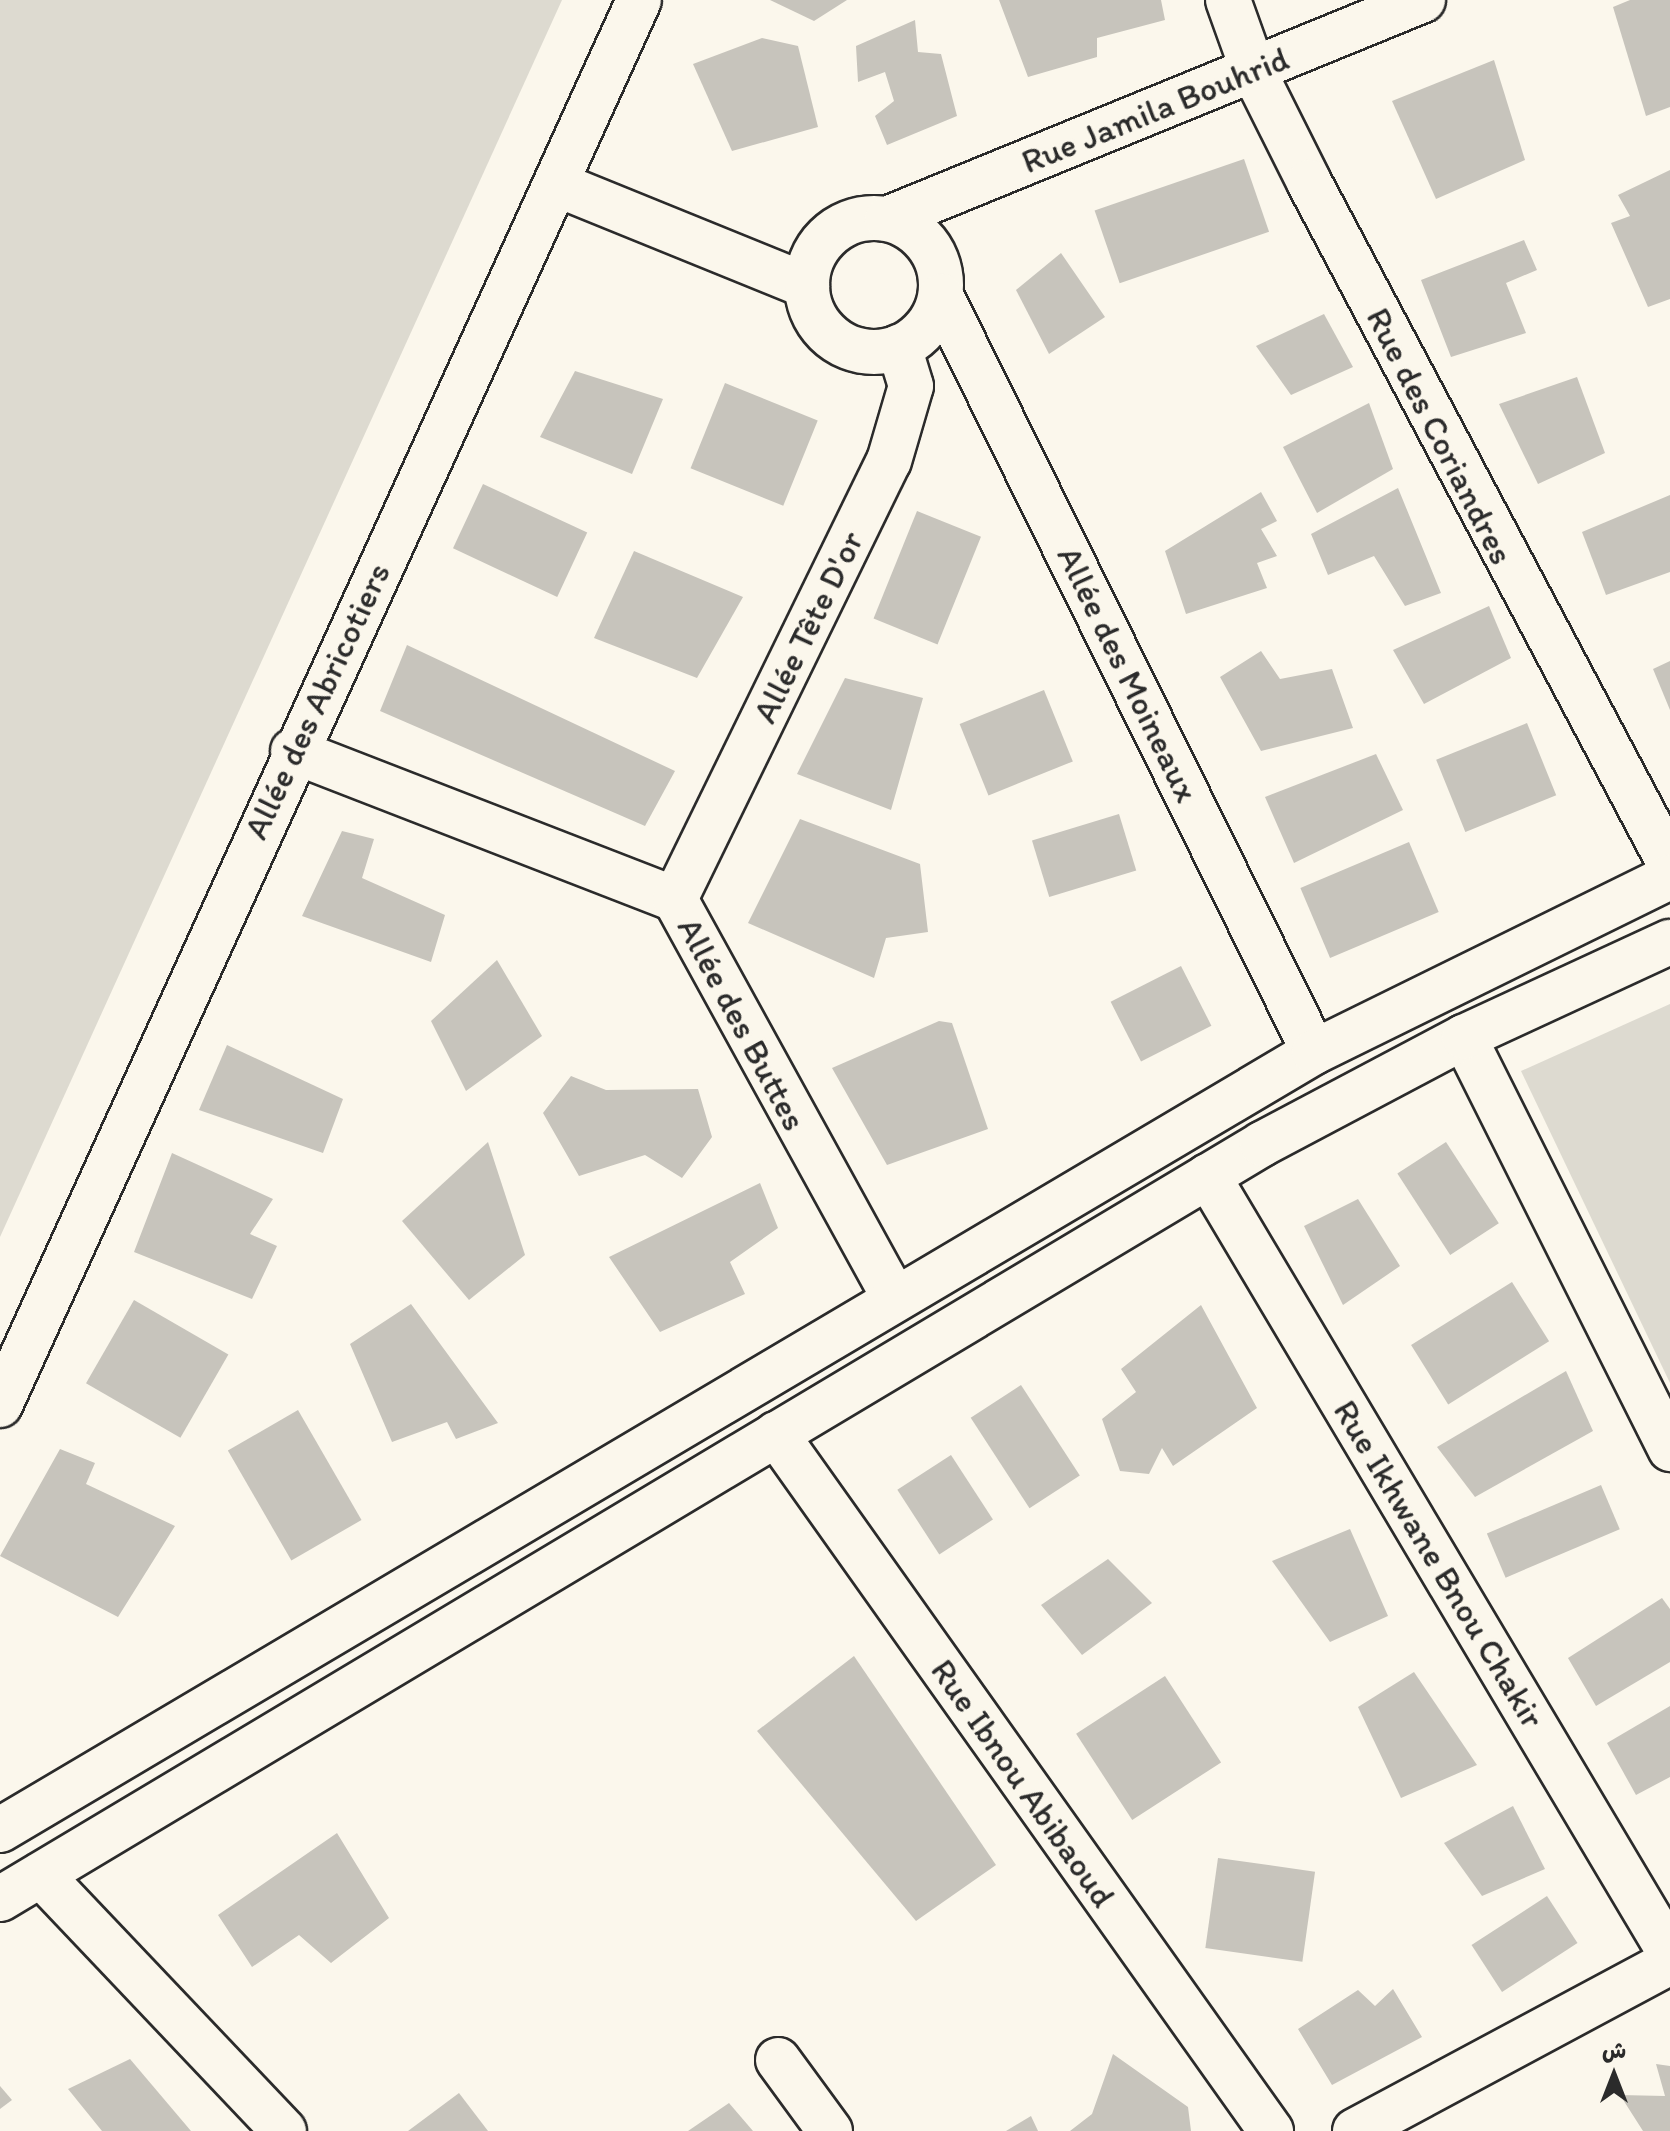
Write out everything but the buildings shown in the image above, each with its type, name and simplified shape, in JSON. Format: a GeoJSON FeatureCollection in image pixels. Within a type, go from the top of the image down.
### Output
{"type":"FeatureCollection","features":[{"type":"Feature","properties":{"kind":"street","name":"Allée des Abricotiers"},"geometry":{"type":"LineString","coordinates":[[0,1405],[293,751],[639,0]]}},
{"type":"Feature","properties":{"kind":"street","name":"Rue des Coriandres"},"geometry":{"type":"LineString","coordinates":[[1228,0],[1253,70],[1545,640],[1670,864]]}},
{"type":"Feature","properties":{"kind":"street","name":"Rue Jamila Bouhrid"},"geometry":{"type":"LineString","coordinates":[[887,219],[1423,0]]}},
{"type":"Feature","properties":{"kind":"street"},"geometry":{"type":"LineString","coordinates":[[556,184],[807,286]]}},
{"type":"Feature","properties":{"kind":"street"},"geometry":{"type":"LineString","coordinates":[[867,218],[887,219],[907,226],[935,256],[941,296],[933,318],[899,347],[878,352],[837,340],[811,307],[807,286],[818,248],[831,234],[867,218]]}},
{"type":"Feature","properties":{"kind":"street","name":"Allée des Moineaux"},"geometry":{"type":"LineString","coordinates":[[941,296],[1314,1052]]}},
{"type":"Feature","properties":{"kind":"street","name":"Allée Tête D'or"},"geometry":{"type":"LineString","coordinates":[[675,899],[889,461],[911,386],[899,347]]}},
{"type":"Feature","properties":{"kind":"street","name":"Allée des Buttes"},"geometry":{"type":"LineString","coordinates":[[293,751],[675,899],[893,1296]]}},
{"type":"Feature","properties":{"kind":"street"},"geometry":{"type":"LineString","coordinates":[[0,1830],[893,1296],[1314,1052],[1670,877]]}},
{"type":"Feature","properties":{"kind":"street"},"geometry":{"type":"LineString","coordinates":[[0,1899],[1208,1176],[1464,1037],[1670,942]]}},
{"type":"Feature","properties":{"kind":"street"},"geometry":{"type":"LineString","coordinates":[[1464,1037],[1670,1449]]}},
{"type":"Feature","properties":{"kind":"street","name":"Rue Ikhwane Bnou Chakir"},"geometry":{"type":"LineString","coordinates":[[1208,1176],[1670,1953]]}},
{"type":"Feature","properties":{"kind":"street","name":"Rue Ibnou Abibaoud"},"geometry":{"type":"LineString","coordinates":[[776,1434],[1271,2131]]}},
{"type":"Feature","properties":{"kind":"street"},"geometry":{"type":"LineString","coordinates":[[41,1875],[284,2131]]}},
{"type":"Feature","properties":{"kind":"street"},"geometry":{"type":"LineString","coordinates":[[1355,2131],[1670,1962]]}},
{"type":"Feature","properties":{"kind":"street"},"geometry":{"type":"LineString","coordinates":[[778,2060],[830,2131]]}},
{"type":"Feature","properties":{"kind":"shaded area"},"geometry":{"type":"Polygon","coordinates":[[[0,0],[562,0],[0,1237],[0,0]]]}},
{"type":"Feature","properties":{"kind":"shaded area"},"geometry":{"type":"Polygon","coordinates":[[[1670,1004],[1670,1383],[1521,1071],[1670,1004]]]}}]}
